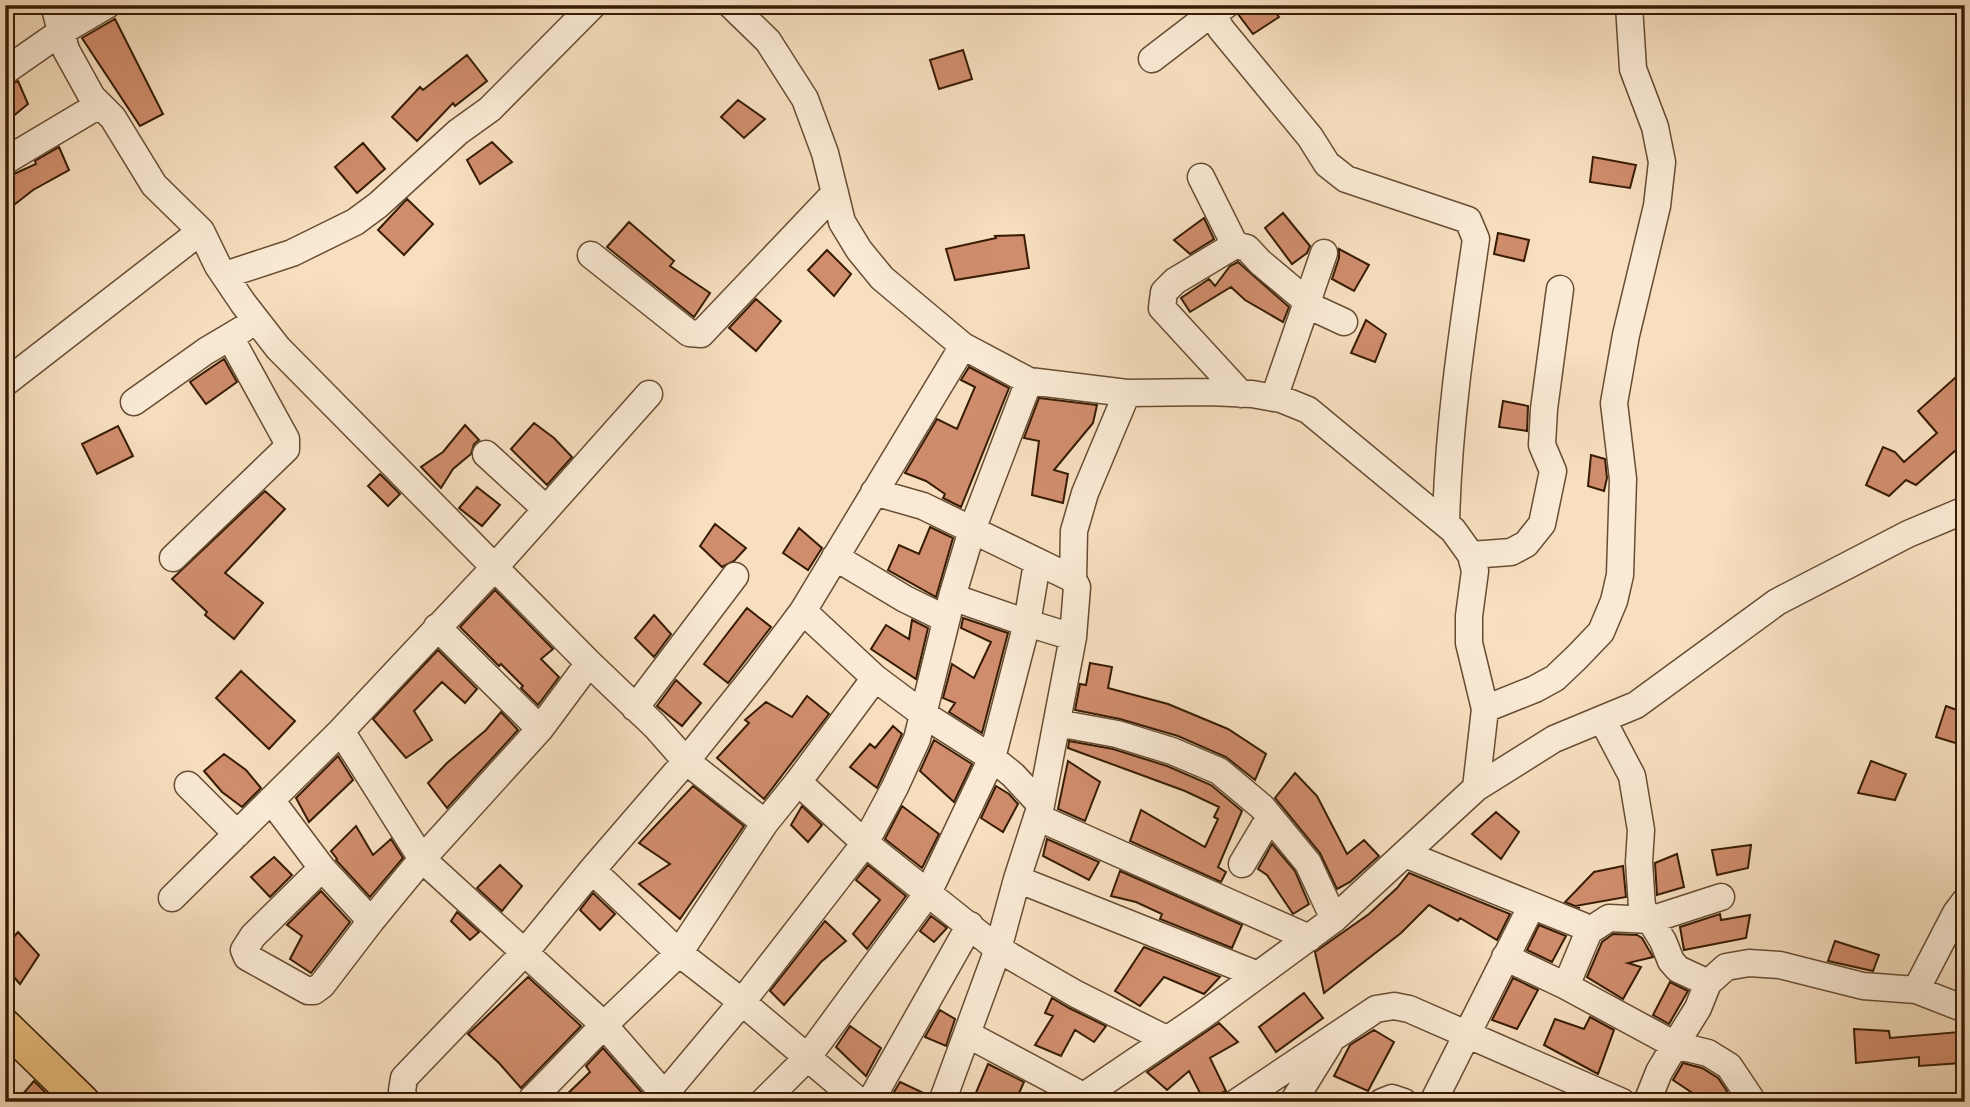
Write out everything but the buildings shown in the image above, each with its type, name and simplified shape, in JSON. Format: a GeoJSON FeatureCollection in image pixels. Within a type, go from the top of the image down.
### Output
{"type":"FeatureCollection","features":[{"type":"Feature","properties":{"kind":"main road"},"geometry":{"type":"LineString","coordinates":[[5,1026],[83,1102]]}},
{"type":"Feature","properties":{"kind":"street"},"geometry":{"type":"LineString","coordinates":[[54,5],[66,50],[92,97],[113,118],[154,185],[201,231],[225,275],[278,348],[687,761],[765,823]]}},
{"type":"Feature","properties":{"kind":"street"},"geometry":{"type":"LineString","coordinates":[[5,71],[61,32],[107,5]]}},
{"type":"Feature","properties":{"kind":"street"},"geometry":{"type":"LineString","coordinates":[[225,275],[292,253],[355,222],[378,205],[458,132],[490,109],[593,5]]}},
{"type":"Feature","properties":{"kind":"street"},"geometry":{"type":"LineString","coordinates":[[731,5],[768,41],[805,99],[825,153],[842,222],[859,250],[882,278],[963,345],[1029,381],[1126,393],[1241,394],[1273,398],[1308,410],[1446,524],[1471,555],[1475,572],[1469,616],[1469,643],[1485,709],[1476,788]]}},
{"type":"Feature","properties":{"kind":"street"},"geometry":{"type":"LineString","coordinates":[[1485,709],[1555,678],[1577,657],[1601,632],[1614,601],[1620,575],[1623,479],[1614,403],[1626,335],[1657,206],[1662,162],[1655,127],[1633,69],[1629,5]]}},
{"type":"Feature","properties":{"kind":"street"},"geometry":{"type":"LineString","coordinates":[[1152,59],[1215,8],[1222,29],[1310,137],[1326,164],[1346,179],[1468,220],[1476,239],[1457,374],[1447,474],[1446,524]]}},
{"type":"Feature","properties":{"kind":"street"},"geometry":{"type":"LineString","coordinates":[[5,161],[99,105]]}},
{"type":"Feature","properties":{"kind":"street"},"geometry":{"type":"LineString","coordinates":[[1201,177],[1235,245]]}},
{"type":"Feature","properties":{"kind":"street"},"geometry":{"type":"LineString","coordinates":[[591,255],[689,333],[701,334],[835,193]]}},
{"type":"Feature","properties":{"kind":"street"},"geometry":{"type":"LineString","coordinates":[[5,383],[201,231]]}},
{"type":"Feature","properties":{"kind":"street"},"geometry":{"type":"LineString","coordinates":[[1241,394],[1162,308],[1164,292],[1175,281],[1235,245],[1247,248],[1316,309],[1344,322]]}},
{"type":"Feature","properties":{"kind":"street"},"geometry":{"type":"LineString","coordinates":[[1273,398],[1324,253]]}},
{"type":"Feature","properties":{"kind":"street"},"geometry":{"type":"LineString","coordinates":[[1471,555],[1511,552],[1526,544],[1542,524],[1553,471],[1542,445],[1544,409],[1560,289]]}},
{"type":"Feature","properties":{"kind":"street"},"geometry":{"type":"LineString","coordinates":[[134,402],[206,351],[257,321]]}},
{"type":"Feature","properties":{"kind":"street"},"geometry":{"type":"LineString","coordinates":[[173,558],[286,449],[286,439],[230,337]]}},
{"type":"Feature","properties":{"kind":"street"},"geometry":{"type":"LineString","coordinates":[[405,1102],[402,1091],[404,1078],[525,952],[687,761],[803,611],[963,345]]}},
{"type":"Feature","properties":{"kind":"street"},"geometry":{"type":"LineString","coordinates":[[341,732],[422,859],[604,1025],[661,1098],[742,1002],[865,843],[909,760],[972,530],[1029,381]]}},
{"type":"Feature","properties":{"kind":"street"},"geometry":{"type":"LineString","coordinates":[[942,1102],[998,949],[1039,811],[1073,636],[1077,587],[1073,579],[1074,531],[1085,493],[1126,393]]}},
{"type":"Feature","properties":{"kind":"street"},"geometry":{"type":"LineString","coordinates":[[172,898],[341,732],[494,568],[649,394]]}},
{"type":"Feature","properties":{"kind":"street"},"geometry":{"type":"LineString","coordinates":[[486,454],[546,509]]}},
{"type":"Feature","properties":{"kind":"street"},"geometry":{"type":"LineString","coordinates":[[874,492],[923,506],[1073,579]]}},
{"type":"Feature","properties":{"kind":"street"},"geometry":{"type":"LineString","coordinates":[[967,1034],[1079,1099],[1335,919],[1476,788],[1554,739],[1636,705],[1777,602],[1908,534],[1965,510]]}},
{"type":"Feature","properties":{"kind":"street"},"geometry":{"type":"LineString","coordinates":[[835,557],[905,599],[1073,636]]}},
{"type":"Feature","properties":{"kind":"street"},"geometry":{"type":"LineString","coordinates":[[763,1102],[807,1058],[928,893],[992,758],[1027,624],[1037,563]]}},
{"type":"Feature","properties":{"kind":"street"},"geometry":{"type":"LineString","coordinates":[[635,708],[736,576]]}},
{"type":"Feature","properties":{"kind":"street"},"geometry":{"type":"LineString","coordinates":[[803,611],[875,678],[1013,775],[1039,811],[1309,938]]}},
{"type":"Feature","properties":{"kind":"street"},"geometry":{"type":"LineString","coordinates":[[437,627],[540,729]]}},
{"type":"Feature","properties":{"kind":"street"},"geometry":{"type":"LineString","coordinates":[[322,868],[253,936],[244,950],[247,957],[308,991],[314,991],[322,985],[422,859],[540,729],[589,663]]}},
{"type":"Feature","properties":{"kind":"street"},"geometry":{"type":"LineString","coordinates":[[532,1099],[679,953],[765,823],[875,678]]}},
{"type":"Feature","properties":{"kind":"street"},"geometry":{"type":"LineString","coordinates":[[1602,719],[1632,776],[1641,830],[1639,862],[1642,907],[1663,941],[1671,961],[1678,969],[1708,983]]}},
{"type":"Feature","properties":{"kind":"street"},"geometry":{"type":"LineString","coordinates":[[1057,723],[1117,734],[1172,751],[1219,771],[1262,807],[1308,863],[1335,919]]}},
{"type":"Feature","properties":{"kind":"street"},"geometry":{"type":"LineString","coordinates":[[798,782],[865,843],[998,949],[1076,994],[1166,1039]]}},
{"type":"Feature","properties":{"kind":"street"},"geometry":{"type":"LineString","coordinates":[[188,785],[237,834]]}},
{"type":"Feature","properties":{"kind":"street"},"geometry":{"type":"LineString","coordinates":[[271,800],[322,868],[371,921]]}},
{"type":"Feature","properties":{"kind":"street"},"geometry":{"type":"LineString","coordinates":[[1242,864],[1270,817]]}},
{"type":"Feature","properties":{"kind":"street"},"geometry":{"type":"LineString","coordinates":[[1405,854],[1583,926],[1589,931]]}},
{"type":"Feature","properties":{"kind":"street"},"geometry":{"type":"LineString","coordinates":[[592,870],[679,953],[742,1002],[860,1102]]}},
{"type":"Feature","properties":{"kind":"street"},"geometry":{"type":"LineString","coordinates":[[1017,879],[1258,975]]}},
{"type":"Feature","properties":{"kind":"street"},"geometry":{"type":"LineString","coordinates":[[1566,986],[1589,931],[1609,918],[1650,920],[1721,897]]}},
{"type":"Feature","properties":{"kind":"street"},"geometry":{"type":"LineString","coordinates":[[1916,990],[1965,901]]}},
{"type":"Feature","properties":{"kind":"street"},"geometry":{"type":"LineString","coordinates":[[1433,1102],[1531,907]]}},
{"type":"Feature","properties":{"kind":"street"},"geometry":{"type":"LineString","coordinates":[[870,1102],[970,925]]}},
{"type":"Feature","properties":{"kind":"street"},"geometry":{"type":"LineString","coordinates":[[1505,957],[1566,986],[1675,1045],[1708,1053],[1729,1066],[1753,1102]]}},
{"type":"Feature","properties":{"kind":"street"},"geometry":{"type":"LineString","coordinates":[[1647,1102],[1659,1072],[1698,1008],[1708,983],[1726,967],[1749,963],[1780,965],[1863,986],[1916,990],[1965,1009]]}},
{"type":"Feature","properties":{"kind":"street"},"geometry":{"type":"LineString","coordinates":[[1237,1102],[1376,1009],[1394,1006],[1409,1009],[1622,1102]]}},
{"type":"Feature","properties":{"kind":"street"},"geometry":{"type":"LineString","coordinates":[[1293,1102],[1333,1036]]}},
{"type":"Feature","properties":{"kind":"street"},"geometry":{"type":"LineString","coordinates":[[1382,1102],[1392,1098],[1404,1102]]}}]}
